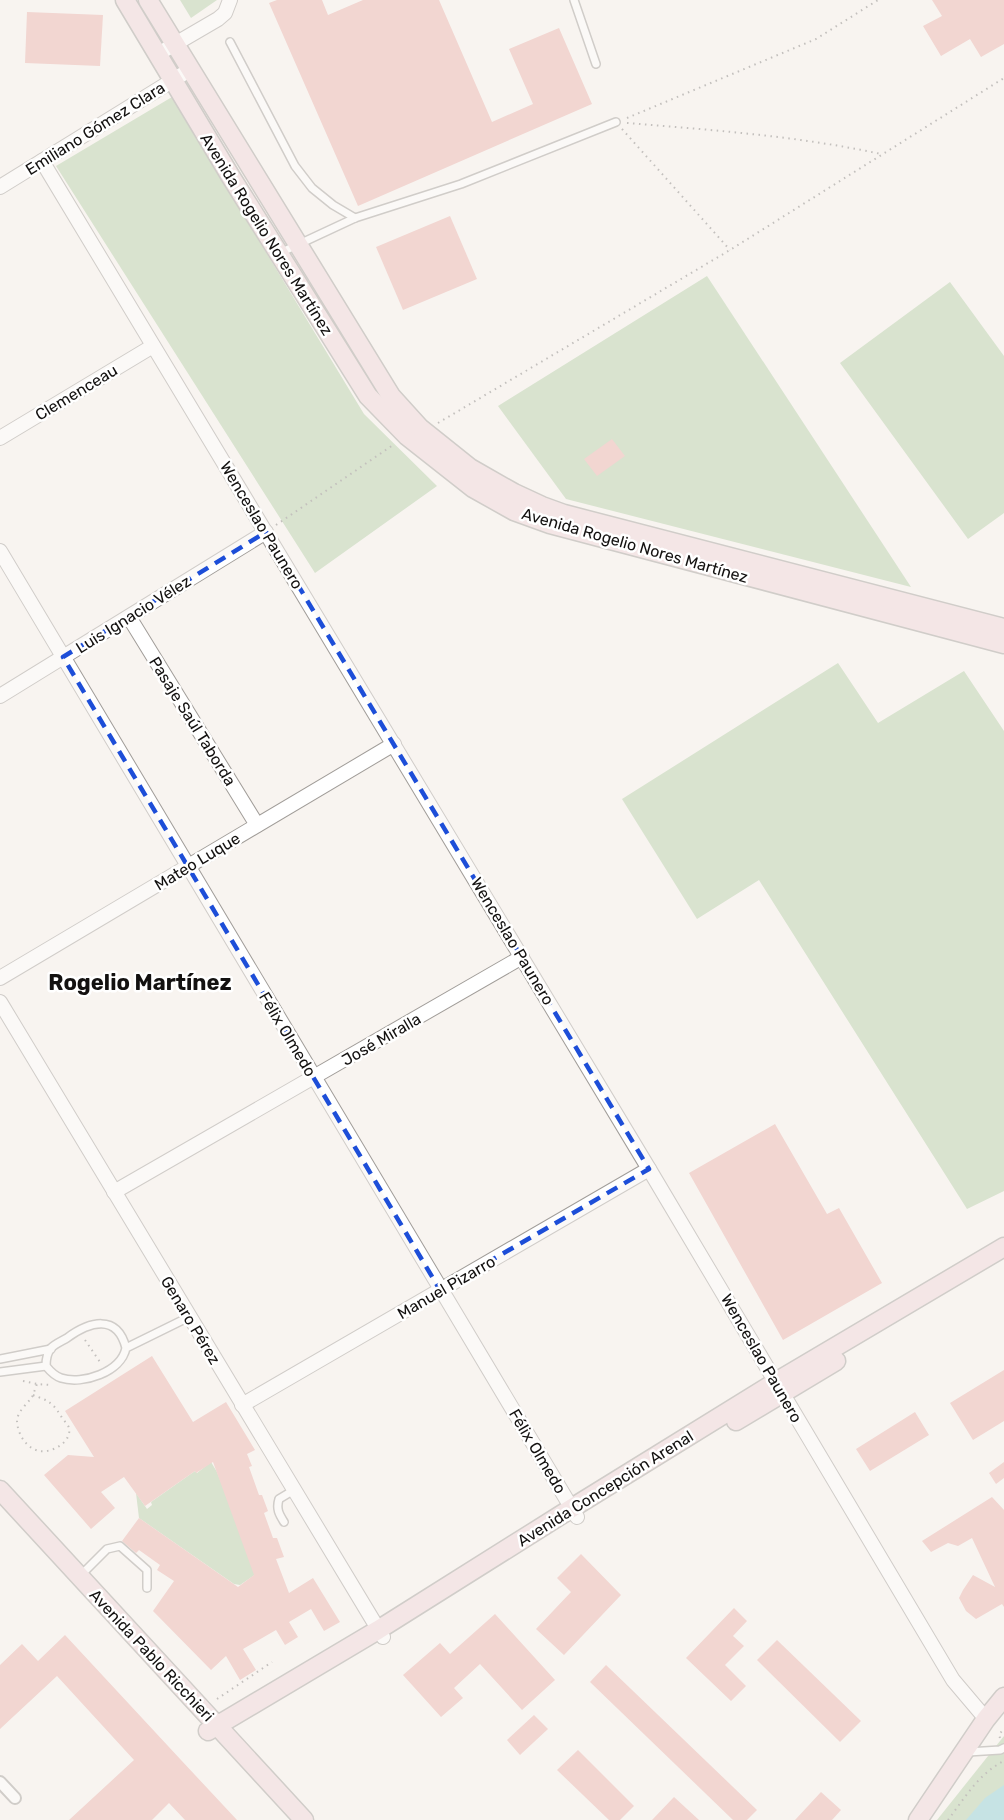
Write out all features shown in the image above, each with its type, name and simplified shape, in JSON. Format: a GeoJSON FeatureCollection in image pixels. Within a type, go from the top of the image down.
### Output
{"type":"FeatureCollection","features":[{"type":"Feature","properties":{"kind":"main road","name":"Avenida Rogelio Nores Martínez"},"geometry":{"type":"LineString","coordinates":[[126,0],[172,80],[368,396],[413,432],[473,488],[533,519],[573,531],[1004,644]]}},
{"type":"Feature","properties":{"kind":"main road","name":"Avenida Rogelio Nores Martínez"},"geometry":{"type":"LineString","coordinates":[[148,0],[413,432],[491,481],[564,514],[1004,628]]}},
{"type":"Feature","properties":{"kind":"main road","name":"Avenida Concepción Arenal"},"geometry":{"type":"LineString","coordinates":[[216,1732],[381,1634],[1004,1247]]}},
{"type":"Feature","properties":{"kind":"main road","name":"Avenida Concepción Arenal"},"geometry":{"type":"LineString","coordinates":[[779,1388],[1004,1260]]}},
{"type":"Feature","properties":{"kind":"main road","name":"Avenida Pablo Ricchieri"},"geometry":{"type":"LineString","coordinates":[[0,1490],[202,1709],[216,1732],[288,1820]]}},
{"type":"Feature","properties":{"kind":"main road","name":"Avenida Pablo Ricchieri"},"geometry":{"type":"LineString","coordinates":[[0,1503],[216,1732],[304,1820]]}},
{"type":"Feature","properties":{"kind":"main road"},"geometry":{"type":"LineString","coordinates":[[918,1820],[986,1719],[1004,1697]]}},
{"type":"Feature","properties":{"kind":"street"},"geometry":{"type":"LineString","coordinates":[[158,54],[218,19],[225,13],[230,0]]}},
{"type":"Feature","properties":{"kind":"street","name":"Emiliano Gómez Clara"},"geometry":{"type":"LineString","coordinates":[[0,187],[191,69]]}},
{"type":"Feature","properties":{"kind":"street","name":"Wenceslao Paunero"},"geometry":{"type":"LineString","coordinates":[[42,160],[650,1169],[953,1680],[986,1719]]}},
{"type":"Feature","properties":{"kind":"street","name":"Clemenceau"},"geometry":{"type":"LineString","coordinates":[[0,438],[153,346]]}},
{"type":"Feature","properties":{"kind":"street","name":"Luis Ignacio Vélez"},"geometry":{"type":"LineString","coordinates":[[0,696],[266,532]]}},
{"type":"Feature","properties":{"kind":"street","name":"Félix Olmedo"},"geometry":{"type":"LineString","coordinates":[[0,551],[440,1290],[575,1512]]}},
{"type":"Feature","properties":{"kind":"street","name":"Pasaje Saúl Taborda"},"geometry":{"type":"LineString","coordinates":[[129,616],[257,825]]}},
{"type":"Feature","properties":{"kind":"street","name":"Mateo Luque"},"geometry":{"type":"LineString","coordinates":[[0,978],[394,744]]}},
{"type":"Feature","properties":{"kind":"street","name":"José Miralla"},"geometry":{"type":"LineString","coordinates":[[114,1192],[522,957]]}},
{"type":"Feature","properties":{"kind":"street","name":"Genaro Pérez"},"geometry":{"type":"LineString","coordinates":[[0,1002],[381,1634]]}},
{"type":"Feature","properties":{"kind":"street","name":"Manuel Pizarro"},"geometry":{"type":"LineString","coordinates":[[242,1405],[650,1169]]}},
{"type":"Feature","properties":{"kind":"street"},"geometry":{"type":"LineString","coordinates":[[0,1782],[15,1798]]}},
{"type":"Feature","properties":{"kind":"lane"},"geometry":{"type":"LineString","coordinates":[[574,0],[596,64]]}},
{"type":"Feature","properties":{"kind":"lane"},"geometry":{"type":"LineString","coordinates":[[230,42],[295,166],[312,188],[333,205],[356,218]]}},
{"type":"Feature","properties":{"kind":"lane"},"geometry":{"type":"LineString","coordinates":[[279,254],[356,218],[461,184],[616,122]]}},
{"type":"Feature","properties":{"kind":"lane"},"geometry":{"type":"LineString","coordinates":[[126,1348],[189,1317]]}},
{"type":"Feature","properties":{"kind":"lane"},"geometry":{"type":"LineString","coordinates":[[0,1372],[46,1366],[59,1377],[77,1380],[93,1378],[119,1361],[126,1348],[123,1338],[116,1329],[107,1324],[94,1323],[77,1331],[51,1349],[46,1357],[46,1366]]}},
{"type":"Feature","properties":{"kind":"lane"},"geometry":{"type":"LineString","coordinates":[[0,1359],[51,1349]]}},
{"type":"Feature","properties":{"kind":"lane"},"geometry":{"type":"LineString","coordinates":[[284,1522],[277,1510],[279,1499],[294,1490]]}},
{"type":"Feature","properties":{"kind":"lane"},"geometry":{"type":"LineString","coordinates":[[80,1576],[107,1549],[120,1546],[147,1570],[147,1588]]}},
{"type":"Feature","properties":{"kind":"lane"},"geometry":{"type":"LineString","coordinates":[[963,1753],[1004,1748]]}},
{"type":"Feature","properties":{"kind":"path"},"geometry":{"type":"LineString","coordinates":[[616,122],[816,39],[878,0]]}},
{"type":"Feature","properties":{"kind":"path"},"geometry":{"type":"LineString","coordinates":[[266,532],[413,432],[438,422],[730,250],[1004,78]]}},
{"type":"Feature","properties":{"kind":"path"},"geometry":{"type":"LineString","coordinates":[[616,122],[833,144],[882,154]]}},
{"type":"Feature","properties":{"kind":"path"},"geometry":{"type":"LineString","coordinates":[[616,122],[730,250]]}},
{"type":"Feature","properties":{"kind":"path"},"geometry":{"type":"LineString","coordinates":[[77,1331],[107,1370]]}},
{"type":"Feature","properties":{"kind":"path"},"geometry":{"type":"LineString","coordinates":[[21,1380],[37,1384],[51,1384],[59,1377]]}},
{"type":"Feature","properties":{"kind":"path"},"geometry":{"type":"LineString","coordinates":[[33,1395],[52,1402],[69,1428],[64,1442],[48,1451],[40,1451],[31,1447],[23,1440],[19,1432],[17,1418],[33,1395],[37,1384]]}},
{"type":"Feature","properties":{"kind":"path"},"geometry":{"type":"LineString","coordinates":[[202,1709],[272,1662]]}},
{"type":"Feature","properties":{"kind":"path"},"geometry":{"type":"LineString","coordinates":[[948,1820],[978,1781],[993,1766],[1004,1761]]}},
{"type":"Feature","properties":{"kind":"highlighted area"},"geometry":{"type":"Polygon","coordinates":[[[266,532],[649,1169],[440,1290],[63,657],[266,532]]]}},
{"type":"Feature","properties":{"kind":"green space"},"geometry":{"type":"Polygon","coordinates":[[[180,0],[217,0],[191,18],[180,0]]]}},
{"type":"Feature","properties":{"kind":"green space"},"geometry":{"type":"Polygon","coordinates":[[[172,97],[364,414],[437,486],[315,573],[56,166],[172,97]]]}},
{"type":"Feature","properties":{"kind":"green space"},"geometry":{"type":"Polygon","coordinates":[[[707,276],[911,587],[566,499],[498,406],[707,276]]]}},
{"type":"Feature","properties":{"kind":"green space"},"geometry":{"type":"Polygon","coordinates":[[[950,282],[1004,356],[1004,513],[968,539],[840,363],[950,282]]]}},
{"type":"Feature","properties":{"kind":"green space"},"geometry":{"type":"Polygon","coordinates":[[[838,663],[878,723],[964,671],[1004,731],[1004,1191],[967,1209],[759,880],[697,919],[622,799],[838,663]]]}},
{"type":"Feature","properties":{"kind":"green space"},"geometry":{"type":"Polygon","coordinates":[[[211,1462],[217,1472],[256,1574],[240,1585],[234,1584],[139,1518],[136,1493],[147,1509],[152,1505],[151,1502],[211,1462]]]}},
{"type":"Feature","properties":{"kind":"green space"},"geometry":{"type":"Polygon","coordinates":[[[1004,1736],[1004,1820],[937,1820],[1004,1736]]]}},
{"type":"Feature","properties":{"kind":"water"},"geometry":{"type":"Polygon","coordinates":[[[1004,1785],[1004,1820],[966,1820],[985,1798],[1004,1785]]]}},
{"type":"Feature","properties":{"kind":"building"},"geometry":{"type":"Polygon","coordinates":[[[277,0],[322,0],[328,15],[363,0],[439,0],[492,122],[533,104],[509,49],[559,28],[592,104],[358,206],[269,3],[277,0]]]}},
{"type":"Feature","properties":{"kind":"building"},"geometry":{"type":"Polygon","coordinates":[[[932,0],[1004,0],[1004,44],[981,57],[970,39],[941,56],[923,26],[942,16],[932,0]]]}},
{"type":"Feature","properties":{"kind":"building"},"geometry":{"type":"Polygon","coordinates":[[[27,12],[103,15],[100,66],[25,63],[27,12]]]}},
{"type":"Feature","properties":{"kind":"building"},"geometry":{"type":"Polygon","coordinates":[[[450,216],[477,279],[403,310],[376,247],[450,216]]]}},
{"type":"Feature","properties":{"kind":"building"},"geometry":{"type":"Polygon","coordinates":[[[612,439],[625,456],[597,476],[584,459],[612,439]]]}},
{"type":"Feature","properties":{"kind":"building"},"geometry":{"type":"Polygon","coordinates":[[[775,1124],[827,1214],[839,1208],[882,1283],[783,1340],[689,1173],[775,1124]]]}},
{"type":"Feature","properties":{"kind":"building"},"geometry":{"type":"Polygon","coordinates":[[[152,1356],[193,1422],[226,1402],[255,1450],[247,1454],[252,1466],[249,1467],[259,1495],[262,1495],[268,1511],[264,1513],[273,1538],[277,1538],[284,1557],[276,1559],[289,1593],[313,1578],[340,1622],[324,1631],[311,1609],[289,1622],[298,1637],[285,1645],[276,1630],[243,1649],[256,1670],[240,1680],[226,1656],[211,1670],[153,1611],[174,1581],[157,1570],[160,1565],[139,1550],[136,1553],[122,1541],[139,1518],[238,1587],[254,1575],[213,1462],[196,1473],[195,1471],[145,1506],[124,1477],[101,1492],[115,1508],[91,1529],[44,1475],[68,1455],[94,1457],[65,1411],[152,1356]]]}},
{"type":"Feature","properties":{"kind":"building"},"geometry":{"type":"Polygon","coordinates":[[[1004,1370],[1004,1421],[973,1440],[950,1403],[1004,1370]]]}},
{"type":"Feature","properties":{"kind":"building"},"geometry":{"type":"Polygon","coordinates":[[[915,1412],[929,1435],[870,1471],[856,1449],[915,1412]]]}},
{"type":"Feature","properties":{"kind":"building"},"geometry":{"type":"Polygon","coordinates":[[[1004,1462],[1004,1478],[996,1484],[989,1473],[1004,1462]]]}},
{"type":"Feature","properties":{"kind":"building"},"geometry":{"type":"Polygon","coordinates":[[[992,1497],[1004,1510],[1004,1607],[1002,1604],[976,1619],[966,1611],[959,1598],[963,1590],[973,1575],[995,1587],[972,1538],[958,1546],[948,1543],[931,1552],[922,1541],[992,1497]]]}},
{"type":"Feature","properties":{"kind":"building"},"geometry":{"type":"Polygon","coordinates":[[[581,1554],[621,1595],[564,1655],[536,1629],[571,1592],[557,1578],[581,1554]]]}},
{"type":"Feature","properties":{"kind":"building"},"geometry":{"type":"Polygon","coordinates":[[[734,1608],[747,1621],[733,1636],[744,1646],[725,1665],[746,1686],[731,1701],[686,1658],[734,1608]]]}},
{"type":"Feature","properties":{"kind":"building"},"geometry":{"type":"Polygon","coordinates":[[[495,1614],[555,1680],[522,1710],[480,1664],[454,1688],[463,1698],[441,1717],[403,1675],[440,1643],[450,1654],[495,1614]]]}},
{"type":"Feature","properties":{"kind":"building"},"geometry":{"type":"Polygon","coordinates":[[[65,1635],[237,1820],[185,1820],[169,1803],[152,1820],[69,1820],[134,1760],[57,1676],[0,1729],[0,1665],[22,1644],[38,1661],[65,1635]]]}},
{"type":"Feature","properties":{"kind":"building"},"geometry":{"type":"Polygon","coordinates":[[[777,1640],[861,1721],[840,1742],[757,1660],[777,1640]]]}},
{"type":"Feature","properties":{"kind":"building"},"geometry":{"type":"Polygon","coordinates":[[[606,1665],[757,1810],[747,1820],[733,1820],[590,1682],[606,1665]]]}},
{"type":"Feature","properties":{"kind":"building"},"geometry":{"type":"Polygon","coordinates":[[[534,1715],[548,1729],[520,1755],[507,1740],[534,1715]]]}},
{"type":"Feature","properties":{"kind":"building"},"geometry":{"type":"Polygon","coordinates":[[[578,1750],[634,1806],[620,1820],[609,1820],[557,1770],[578,1750]]]}},
{"type":"Feature","properties":{"kind":"building"},"geometry":{"type":"Polygon","coordinates":[[[821,1792],[841,1810],[832,1820],[795,1820],[821,1792]]]}},
{"type":"Feature","properties":{"kind":"building"},"geometry":{"type":"Polygon","coordinates":[[[674,1797],[699,1820],[652,1820],[674,1797]]]}},
{"type":"Feature","properties":{"kind":"district","name":"Rogelio Martínez"},"geometry":{"type":"Point","coordinates":[140,982]}}]}
